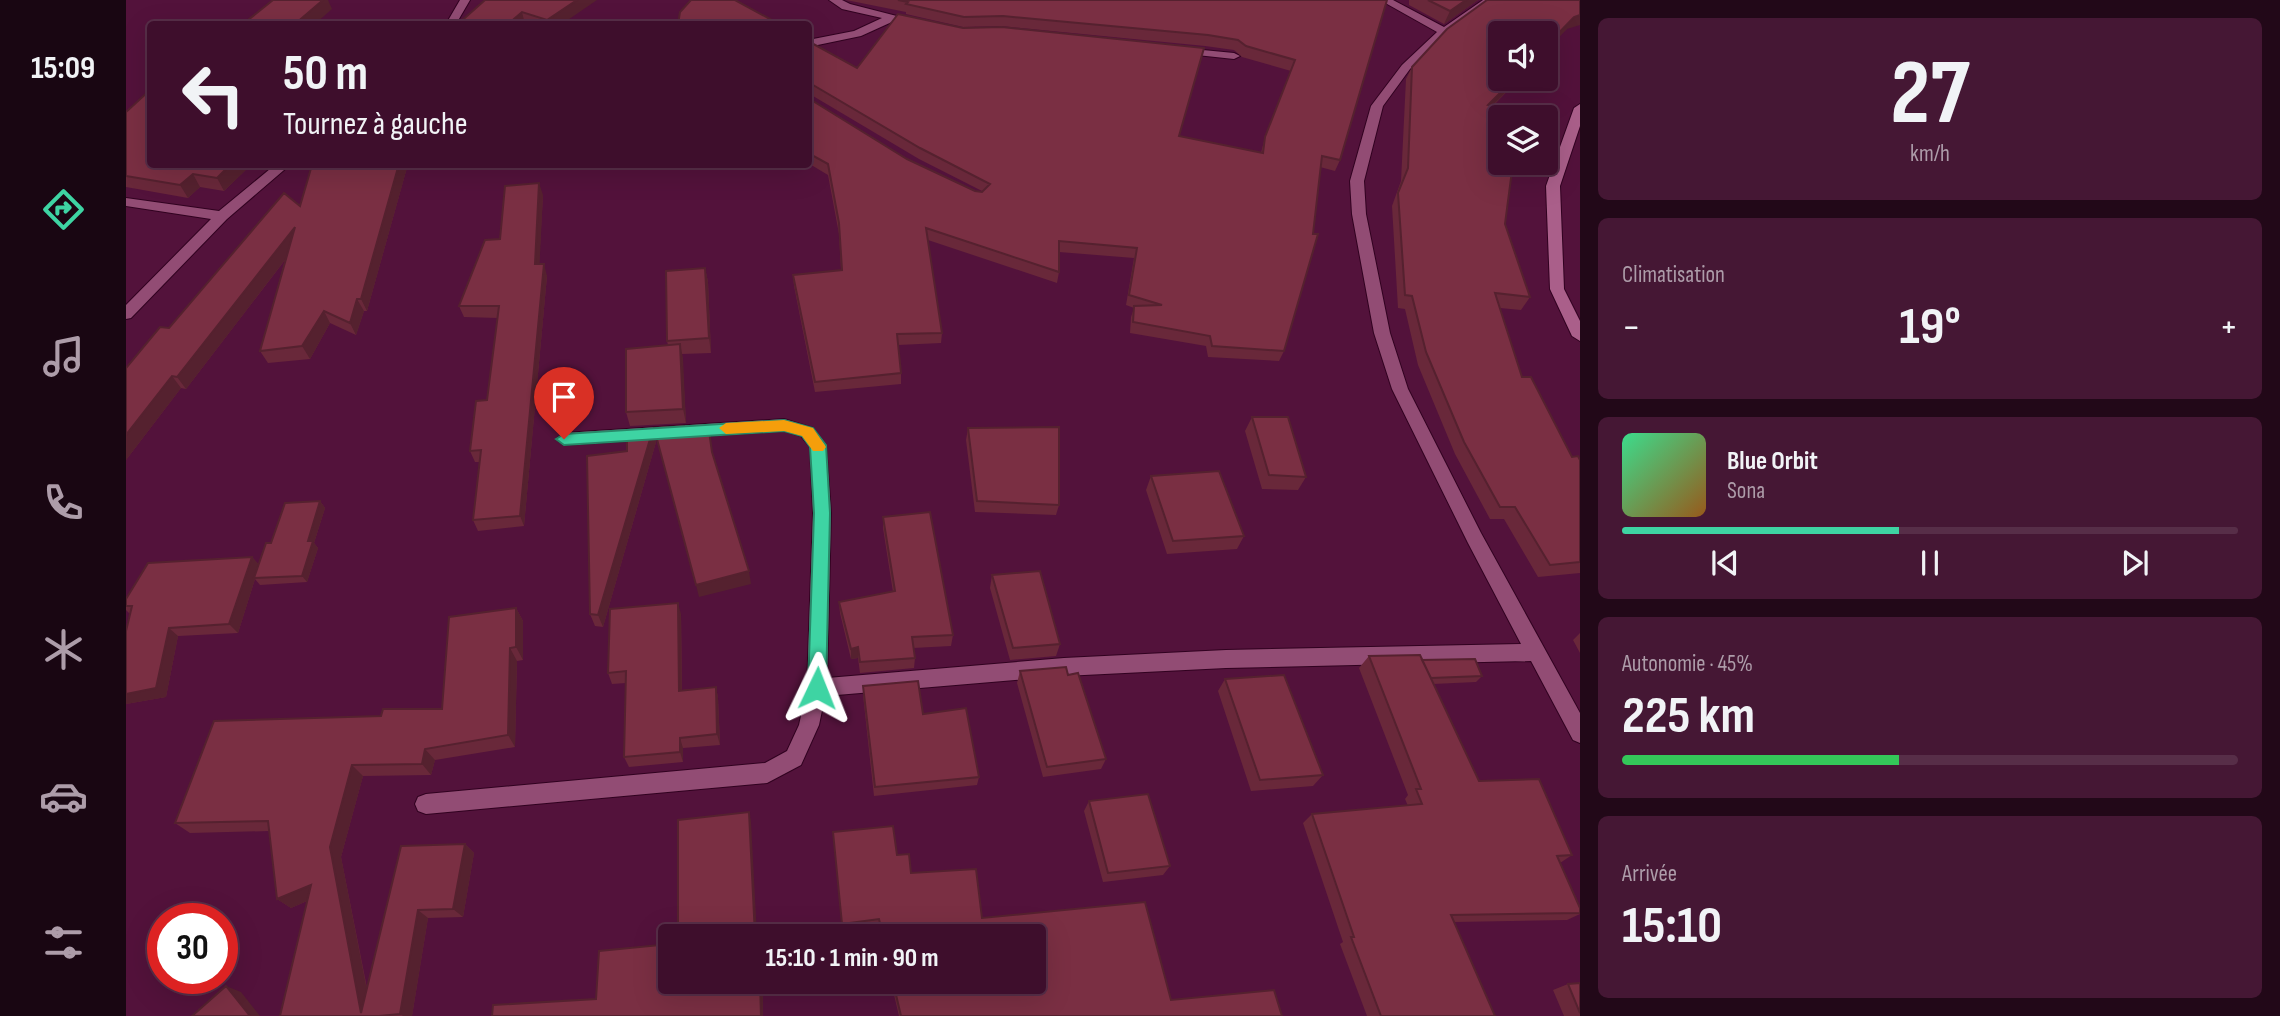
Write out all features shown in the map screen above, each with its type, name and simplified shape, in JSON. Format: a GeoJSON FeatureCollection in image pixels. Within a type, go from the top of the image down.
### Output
{"type":"FeatureCollection","features":[{"type":"Feature","properties":{"kind":"main road"},"geometry":{"type":"LineString","coordinates":[[1580,108],[1553,186],[1557,289],[1580,336]]}},
{"type":"Feature","properties":{"kind":"street"},"geometry":{"type":"LineString","coordinates":[[453,21],[465,0]]}},
{"type":"Feature","properties":{"kind":"street"},"geometry":{"type":"LineString","coordinates":[[834,0],[846,7],[929,25]]}},
{"type":"Feature","properties":{"kind":"street"},"geometry":{"type":"LineString","coordinates":[[1385,0],[1444,31]]}},
{"type":"Feature","properties":{"kind":"street"},"geometry":{"type":"LineString","coordinates":[[1490,0],[1444,31],[1406,66],[1377,106],[1357,181],[1359,214],[1382,333],[1400,388],[1474,538],[1580,733]]}},
{"type":"Feature","properties":{"kind":"street"},"geometry":{"type":"LineString","coordinates":[[812,43],[857,34],[894,17]]}},
{"type":"Feature","properties":{"kind":"street"},"geometry":{"type":"LineString","coordinates":[[1169,49],[1234,56]]}},
{"type":"Feature","properties":{"kind":"street"},"geometry":{"type":"LineString","coordinates":[[126,314],[222,216],[280,168]]}},
{"type":"Feature","properties":{"kind":"street"},"geometry":{"type":"LineString","coordinates":[[126,202],[222,216]]}},
{"type":"Feature","properties":{"kind":"street"},"geometry":{"type":"LineString","coordinates":[[426,804],[767,773],[794,758],[809,725],[817,688],[822,513],[818,445],[807,432],[784,425],[564,439]]}},
{"type":"Feature","properties":{"kind":"street"},"geometry":{"type":"LineString","coordinates":[[817,688],[1064,667],[1226,659],[1536,652]]}},
{"type":"Feature","properties":{"kind":"building"},"geometry":{"type":"Polygon","coordinates":[[[273,0],[323,0],[298,21],[247,21],[273,0]]]}},
{"type":"Feature","properties":{"kind":"building"},"geometry":{"type":"Polygon","coordinates":[[[485,0],[577,0],[547,20],[522,12],[512,21],[461,21],[485,0]]]}},
{"type":"Feature","properties":{"kind":"building"},"geometry":{"type":"Polygon","coordinates":[[[691,0],[735,0],[774,21],[678,21],[680,12],[691,0]]]}},
{"type":"Feature","properties":{"kind":"building"},"geometry":{"type":"Polygon","coordinates":[[[898,0],[1387,0],[1340,160],[1322,156],[1313,234],[1318,234],[1284,351],[1212,346],[1210,336],[1133,322],[1134,306],[1162,305],[1129,295],[1137,248],[1059,241],[1059,272],[926,228],[942,333],[897,334],[901,373],[815,382],[793,275],[842,270],[839,223],[828,164],[812,155],[812,100],[907,159],[975,191],[982,192],[990,184],[920,148],[812,84],[812,43],[857,68],[898,14],[963,28],[1002,27],[1204,48],[1179,136],[1263,153],[1265,137],[1295,60],[1246,46],[1238,40],[1208,35],[1003,16],[964,17],[906,4],[908,2],[898,0]]]}},
{"type":"Feature","properties":{"kind":"building"},"geometry":{"type":"Polygon","coordinates":[[[1428,0],[1466,0],[1450,11],[1428,0]]]}},
{"type":"Feature","properties":{"kind":"building"},"geometry":{"type":"Polygon","coordinates":[[[1487,0],[1580,0],[1580,15],[1574,17],[1558,34],[1558,21],[1488,21],[1488,91],[1502,91],[1488,105],[1488,175],[1511,175],[1505,224],[1530,297],[1495,293],[1522,377],[1531,377],[1572,457],[1578,456],[1580,460],[1580,562],[1550,565],[1515,507],[1500,507],[1464,442],[1426,352],[1412,296],[1405,295],[1398,193],[1408,168],[1412,67],[1447,29],[1487,0]]]}},
{"type":"Feature","properties":{"kind":"building"},"geometry":{"type":"Polygon","coordinates":[[[147,93],[147,168],[227,168],[217,178],[193,174],[180,185],[126,176],[126,112],[147,93]]]}},
{"type":"Feature","properties":{"kind":"building"},"geometry":{"type":"Polygon","coordinates":[[[311,168],[398,168],[361,299],[357,299],[350,323],[324,311],[302,346],[260,351],[295,227],[177,377],[172,376],[126,435],[126,368],[160,327],[169,328],[284,193],[300,206],[311,168]]]}},
{"type":"Feature","properties":{"kind":"building"},"geometry":{"type":"Polygon","coordinates":[[[539,183],[535,264],[544,264],[520,516],[473,520],[481,450],[470,451],[476,401],[487,400],[499,306],[459,306],[485,240],[500,239],[505,186],[539,183]]]}},
{"type":"Feature","properties":{"kind":"building"},"geometry":{"type":"Polygon","coordinates":[[[705,268],[709,338],[667,341],[666,271],[705,268]]]}},
{"type":"Feature","properties":{"kind":"building"},"geometry":{"type":"Polygon","coordinates":[[[680,344],[683,409],[626,412],[626,349],[680,344]]]}},
{"type":"Feature","properties":{"kind":"building"},"geometry":{"type":"Polygon","coordinates":[[[1252,417],[1288,417],[1306,477],[1269,475],[1252,417]]]}},
{"type":"Feature","properties":{"kind":"building"},"geometry":{"type":"Polygon","coordinates":[[[684,426],[684,435],[709,431],[712,452],[749,571],[696,585],[654,428],[684,426]]]}},
{"type":"Feature","properties":{"kind":"building"},"geometry":{"type":"Polygon","coordinates":[[[1059,427],[1059,505],[977,501],[968,428],[1059,427]]]}},
{"type":"Feature","properties":{"kind":"building"},"geometry":{"type":"Polygon","coordinates":[[[653,429],[598,615],[590,614],[587,456],[627,451],[627,431],[653,429]]]}},
{"type":"Feature","properties":{"kind":"building"},"geometry":{"type":"Polygon","coordinates":[[[1219,471],[1244,536],[1173,541],[1151,476],[1219,471]]]}},
{"type":"Feature","properties":{"kind":"building"},"geometry":{"type":"Polygon","coordinates":[[[320,501],[308,541],[313,541],[302,576],[254,578],[266,543],[271,543],[285,503],[320,501]]]}},
{"type":"Feature","properties":{"kind":"building"},"geometry":{"type":"Polygon","coordinates":[[[930,512],[953,635],[912,637],[915,658],[860,662],[858,647],[851,649],[839,602],[895,591],[883,517],[930,512]]]}},
{"type":"Feature","properties":{"kind":"building"},"geometry":{"type":"Polygon","coordinates":[[[252,557],[229,624],[169,628],[156,688],[126,694],[126,631],[132,606],[126,606],[126,599],[148,563],[252,557]]]}},
{"type":"Feature","properties":{"kind":"building"},"geometry":{"type":"Polygon","coordinates":[[[1040,571],[1060,644],[1013,648],[992,575],[1040,571]]]}},
{"type":"Feature","properties":{"kind":"building"},"geometry":{"type":"Polygon","coordinates":[[[678,603],[679,691],[716,687],[717,734],[680,738],[680,752],[624,757],[626,671],[608,673],[610,609],[678,603]]]}},
{"type":"Feature","properties":{"kind":"building"},"geometry":{"type":"Polygon","coordinates":[[[516,608],[516,647],[510,648],[508,735],[425,749],[422,764],[352,765],[330,847],[361,1013],[401,846],[465,844],[453,909],[418,910],[400,1014],[280,1016],[311,885],[277,899],[268,821],[175,823],[214,721],[381,716],[383,709],[442,709],[449,617],[516,608]]]}},
{"type":"Feature","properties":{"kind":"building"},"geometry":{"type":"Polygon","coordinates":[[[1420,655],[1479,781],[1539,779],[1572,855],[1557,856],[1580,913],[1451,915],[1495,1016],[1381,1016],[1351,937],[1354,937],[1312,814],[1422,804],[1416,789],[1421,789],[1369,656],[1420,655]]]}},
{"type":"Feature","properties":{"kind":"building"},"geometry":{"type":"Polygon","coordinates":[[[1475,659],[1482,676],[1431,678],[1422,660],[1475,659]]]}},
{"type":"Feature","properties":{"kind":"building"},"geometry":{"type":"Polygon","coordinates":[[[1066,667],[1068,675],[1078,673],[1106,759],[1047,767],[1020,671],[1066,667]]]}},
{"type":"Feature","properties":{"kind":"building"},"geometry":{"type":"Polygon","coordinates":[[[1284,675],[1323,775],[1260,780],[1225,679],[1284,675]]]}},
{"type":"Feature","properties":{"kind":"building"},"geometry":{"type":"Polygon","coordinates":[[[918,681],[923,714],[966,708],[979,777],[875,787],[863,686],[918,681]]]}},
{"type":"Feature","properties":{"kind":"building"},"geometry":{"type":"Polygon","coordinates":[[[1148,794],[1170,866],[1108,873],[1089,801],[1148,794]]]}},
{"type":"Feature","properties":{"kind":"building"},"geometry":{"type":"Polygon","coordinates":[[[749,812],[754,924],[678,924],[678,820],[749,812]]]}},
{"type":"Feature","properties":{"kind":"building"},"geometry":{"type":"Polygon","coordinates":[[[893,826],[897,855],[909,854],[911,873],[976,869],[982,918],[1145,902],[1171,1000],[1274,990],[1282,1016],[901,1016],[896,994],[1046,994],[1046,924],[880,924],[879,919],[842,924],[833,832],[893,826]]]}},
{"type":"Feature","properties":{"kind":"building"},"geometry":{"type":"Polygon","coordinates":[[[658,945],[658,994],[760,994],[761,1016],[492,1016],[493,1005],[596,999],[599,951],[658,945]]]}},
{"type":"Feature","properties":{"kind":"building"},"geometry":{"type":"Polygon","coordinates":[[[1580,983],[1580,1013],[1568,984],[1580,983]]]}},
{"type":"Feature","properties":{"kind":"building"},"geometry":{"type":"Polygon","coordinates":[[[217,994],[232,994],[250,1016],[192,1016],[217,994]]]}},
{"type":"Feature","properties":{"kind":"slow traffic"},"geometry":{"type":"LineString","coordinates":[[726,428],[784,425],[807,432],[818,447]]}},
{"type":"Feature","properties":{"kind":"route"},"geometry":{"type":"LineString","coordinates":[[564,439],[784,425],[807,432],[818,445],[822,513],[817,688]]}}]}
